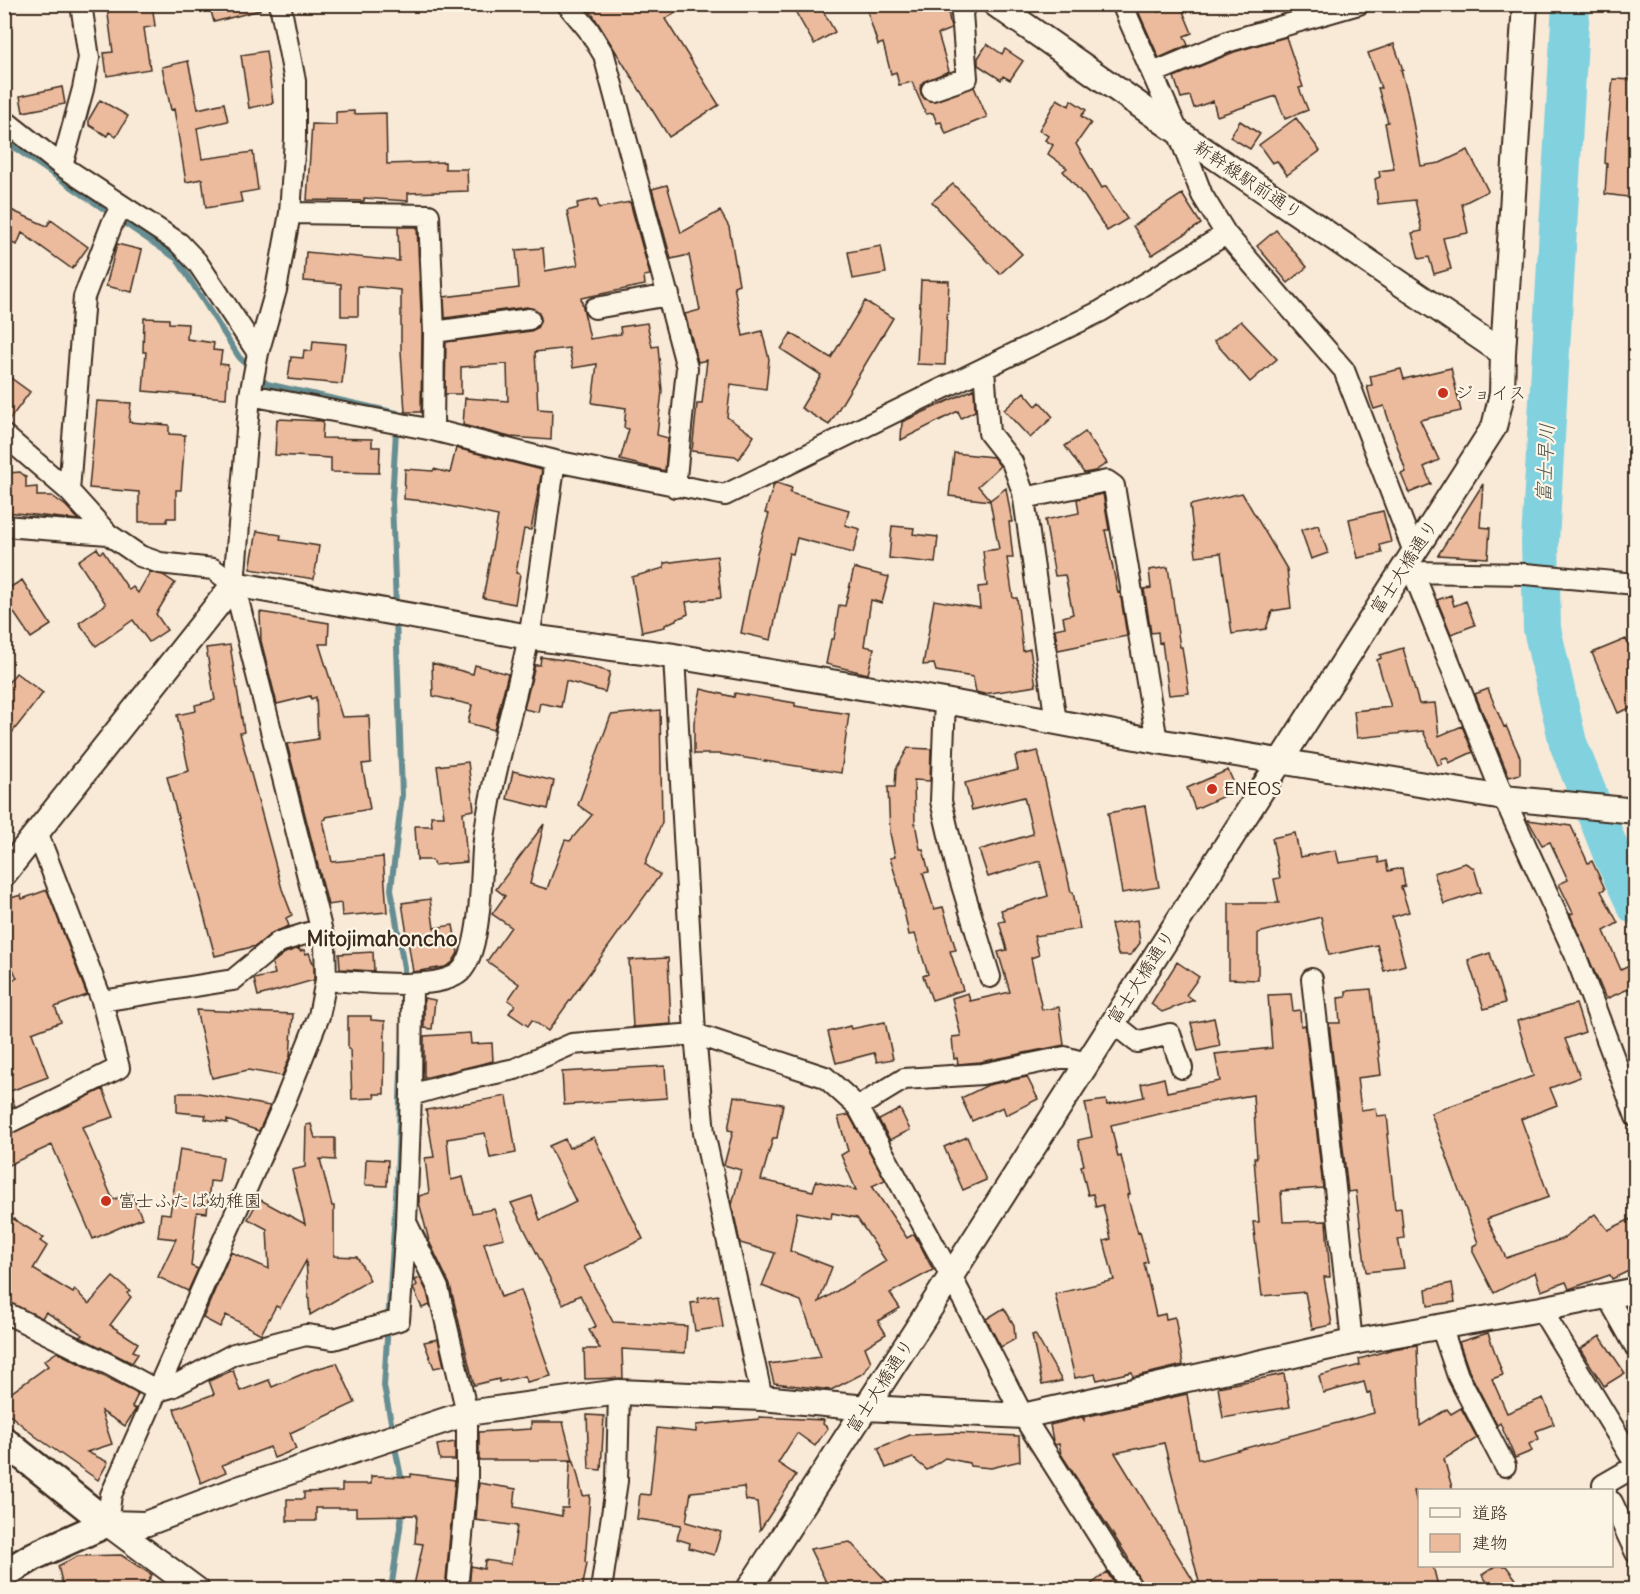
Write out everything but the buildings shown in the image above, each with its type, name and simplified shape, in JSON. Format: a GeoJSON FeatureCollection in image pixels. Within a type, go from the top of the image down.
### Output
{"type":"FeatureCollection","features":[{"type":"Feature","properties":{"kind":"main road"},"geometry":{"type":"LineString","coordinates":[[4,1442],[107,1522],[34,1556],[4,1574]]}},
{"type":"Feature","properties":{"kind":"street"},"geometry":{"type":"LineString","coordinates":[[62,166],[89,58],[81,4]]}},
{"type":"Feature","properties":{"kind":"street"},"geometry":{"type":"LineString","coordinates":[[107,1522],[111,1495],[285,1101],[319,1016],[326,980],[325,944],[234,584],[250,395],[276,290],[290,213],[296,139],[295,81],[280,4]]}},
{"type":"Feature","properties":{"kind":"street"},"geometry":{"type":"LineString","coordinates":[[567,4],[588,29],[604,55],[687,368],[675,487]]}},
{"type":"Feature","properties":{"kind":"street"},"geometry":{"type":"LineString","coordinates":[[932,90],[967,78],[962,13],[966,4]]}},
{"type":"Feature","properties":{"kind":"street","name":"新幹線駅前通り"},"geometry":{"type":"LineString","coordinates":[[995,4],[1178,132],[1503,353]]}},
{"type":"Feature","properties":{"kind":"street"},"geometry":{"type":"LineString","coordinates":[[1122,4],[1178,132],[1202,195],[1226,234],[1344,370],[1410,564],[1504,798],[1575,954],[1635,1117]]}},
{"type":"Feature","properties":{"kind":"street"},"geometry":{"type":"LineString","coordinates":[[1153,73],[1230,41],[1359,4]]}},
{"type":"Feature","properties":{"kind":"street","name":"富士大橋通り"},"geometry":{"type":"LineString","coordinates":[[748,1590],[867,1408],[1280,761],[1410,564],[1494,427],[1502,394],[1525,4]]}},
{"type":"Feature","properties":{"kind":"street"},"geometry":{"type":"LineString","coordinates":[[11,125],[62,166],[121,207],[179,243],[197,262],[258,356]]}},
{"type":"Feature","properties":{"kind":"street"},"geometry":{"type":"LineString","coordinates":[[69,491],[84,297],[112,224],[121,207]]}},
{"type":"Feature","properties":{"kind":"street"},"geometry":{"type":"LineString","coordinates":[[290,213],[429,215],[434,332],[433,430]]}},
{"type":"Feature","properties":{"kind":"street"},"geometry":{"type":"LineString","coordinates":[[250,395],[433,430],[555,461],[675,487],[725,495],[1101,311],[1226,234]]}},
{"type":"Feature","properties":{"kind":"street"},"geometry":{"type":"LineString","coordinates":[[595,308],[669,295]]}},
{"type":"Feature","properties":{"kind":"street"},"geometry":{"type":"LineString","coordinates":[[434,332],[529,319]]}},
{"type":"Feature","properties":{"kind":"street"},"geometry":{"type":"LineString","coordinates":[[984,369],[989,433],[1012,462],[1024,498],[1056,722]]}},
{"type":"Feature","properties":{"kind":"street"},"geometry":{"type":"LineString","coordinates":[[4,435],[69,491],[108,534],[140,556],[160,563],[213,569],[234,584],[529,637],[674,656],[945,701],[1157,741],[1504,798],[1628,811]]}},
{"type":"Feature","properties":{"kind":"street"},"geometry":{"type":"LineString","coordinates":[[326,980],[412,984],[443,981],[459,972],[470,959],[475,938],[486,816],[529,637],[555,461]]}},
{"type":"Feature","properties":{"kind":"street"},"geometry":{"type":"LineString","coordinates":[[1024,498],[1107,481],[1114,486],[1157,741]]}},
{"type":"Feature","properties":{"kind":"street"},"geometry":{"type":"LineString","coordinates":[[4,526],[108,534]]}},
{"type":"Feature","properties":{"kind":"street"},"geometry":{"type":"LineString","coordinates":[[1410,564],[1635,584]]}},
{"type":"Feature","properties":{"kind":"street"},"geometry":{"type":"LineString","coordinates":[[4,874],[234,584]]}},
{"type":"Feature","properties":{"kind":"street"},"geometry":{"type":"LineString","coordinates":[[674,656],[695,1034],[704,1133],[762,1398]]}},
{"type":"Feature","properties":{"kind":"street"},"geometry":{"type":"LineString","coordinates":[[945,701],[941,801],[957,869],[990,976]]}},
{"type":"Feature","properties":{"kind":"street"},"geometry":{"type":"LineString","coordinates":[[4,1125],[119,1068],[102,1001],[37,832]]}},
{"type":"Feature","properties":{"kind":"street"},"geometry":{"type":"LineString","coordinates":[[102,1001],[233,980],[279,942],[321,929]]}},
{"type":"Feature","properties":{"kind":"street"},"geometry":{"type":"LineString","coordinates":[[1312,979],[1352,1342]]}},
{"type":"Feature","properties":{"kind":"street"},"geometry":{"type":"LineString","coordinates":[[4,1312],[158,1391],[172,1387],[234,1353],[306,1335],[334,1339],[399,1320],[411,1095],[412,984]]}},
{"type":"Feature","properties":{"kind":"street"},"geometry":{"type":"LineString","coordinates":[[1112,1022],[1137,1042],[1170,1034],[1182,1068]]}},
{"type":"Feature","properties":{"kind":"street"},"geometry":{"type":"LineString","coordinates":[[411,1095],[515,1069],[572,1044],[695,1034],[825,1077],[858,1107],[951,1276],[1023,1416],[1133,1590]]}},
{"type":"Feature","properties":{"kind":"street"},"geometry":{"type":"LineString","coordinates":[[858,1107],[904,1079],[982,1074],[1065,1057],[1086,1063]]}},
{"type":"Feature","properties":{"kind":"street"},"geometry":{"type":"LineString","coordinates":[[406,1222],[438,1288],[467,1413],[467,1481],[457,1590]]}},
{"type":"Feature","properties":{"kind":"street"},"geometry":{"type":"LineString","coordinates":[[107,1522],[145,1524],[238,1489],[467,1413],[619,1392],[762,1398],[867,1408],[1023,1416],[1352,1342],[1635,1290]]}},
{"type":"Feature","properties":{"kind":"street"},"geometry":{"type":"LineString","coordinates":[[1607,1296],[1635,1348]]}},
{"type":"Feature","properties":{"kind":"street"},"geometry":{"type":"LineString","coordinates":[[1541,1309],[1635,1466],[1603,1485],[1605,1489]]}},
{"type":"Feature","properties":{"kind":"street"},"geometry":{"type":"LineString","coordinates":[[1441,1326],[1458,1376],[1505,1466]]}},
{"type":"Feature","properties":{"kind":"street"},"geometry":{"type":"LineString","coordinates":[[601,1590],[617,1481],[619,1392]]}},
{"type":"Feature","properties":{"kind":"street"},"geometry":{"type":"LineString","coordinates":[[1613,1506],[1635,1553]]}},
{"type":"Feature","properties":{"kind":"street"},"geometry":{"type":"LineString","coordinates":[[107,1522],[197,1590]]}},
{"type":"Feature","properties":{"kind":"waterway","name":"富士早川"},"geometry":{"type":"LineString","coordinates":[[1571,4],[1540,541],[1542,629],[1568,743],[1613,857],[1636,906]]}},
{"type":"Feature","properties":{"kind":"waterway"},"geometry":{"type":"LineString","coordinates":[[4,130],[15,148],[177,259],[239,357],[250,368]]}},
{"type":"Feature","properties":{"kind":"waterway"},"geometry":{"type":"LineString","coordinates":[[257,375],[267,384],[397,413],[392,501],[396,607]]}},
{"type":"Feature","properties":{"kind":"waterway"},"geometry":{"type":"LineString","coordinates":[[396,617],[402,795],[391,889],[404,980]]}},
{"type":"Feature","properties":{"kind":"waterway"},"geometry":{"type":"LineString","coordinates":[[393,1432],[384,1386],[397,1181],[402,1044]]}},
{"type":"Feature","properties":{"kind":"waterway"},"geometry":{"type":"LineString","coordinates":[[394,1442],[402,1482]]}},
{"type":"Feature","properties":{"kind":"waterway"},"geometry":{"type":"LineString","coordinates":[[391,1590],[403,1507]]}},
{"type":"Feature","properties":{"kind":"place","name":"ジョイス"},"geometry":{"type":"Point","coordinates":[1443,393]}},
{"type":"Feature","properties":{"kind":"place","name":"ENEOS"},"geometry":{"type":"Point","coordinates":[1212,789]}},
{"type":"Feature","properties":{"kind":"place","name":"富士ふたば幼稚園"},"geometry":{"type":"Point","coordinates":[106,1201]}},
{"type":"Feature","properties":{"kind":"district","name":"Mitojimahoncho"},"geometry":{"type":"Point","coordinates":[382,939]}}]}
